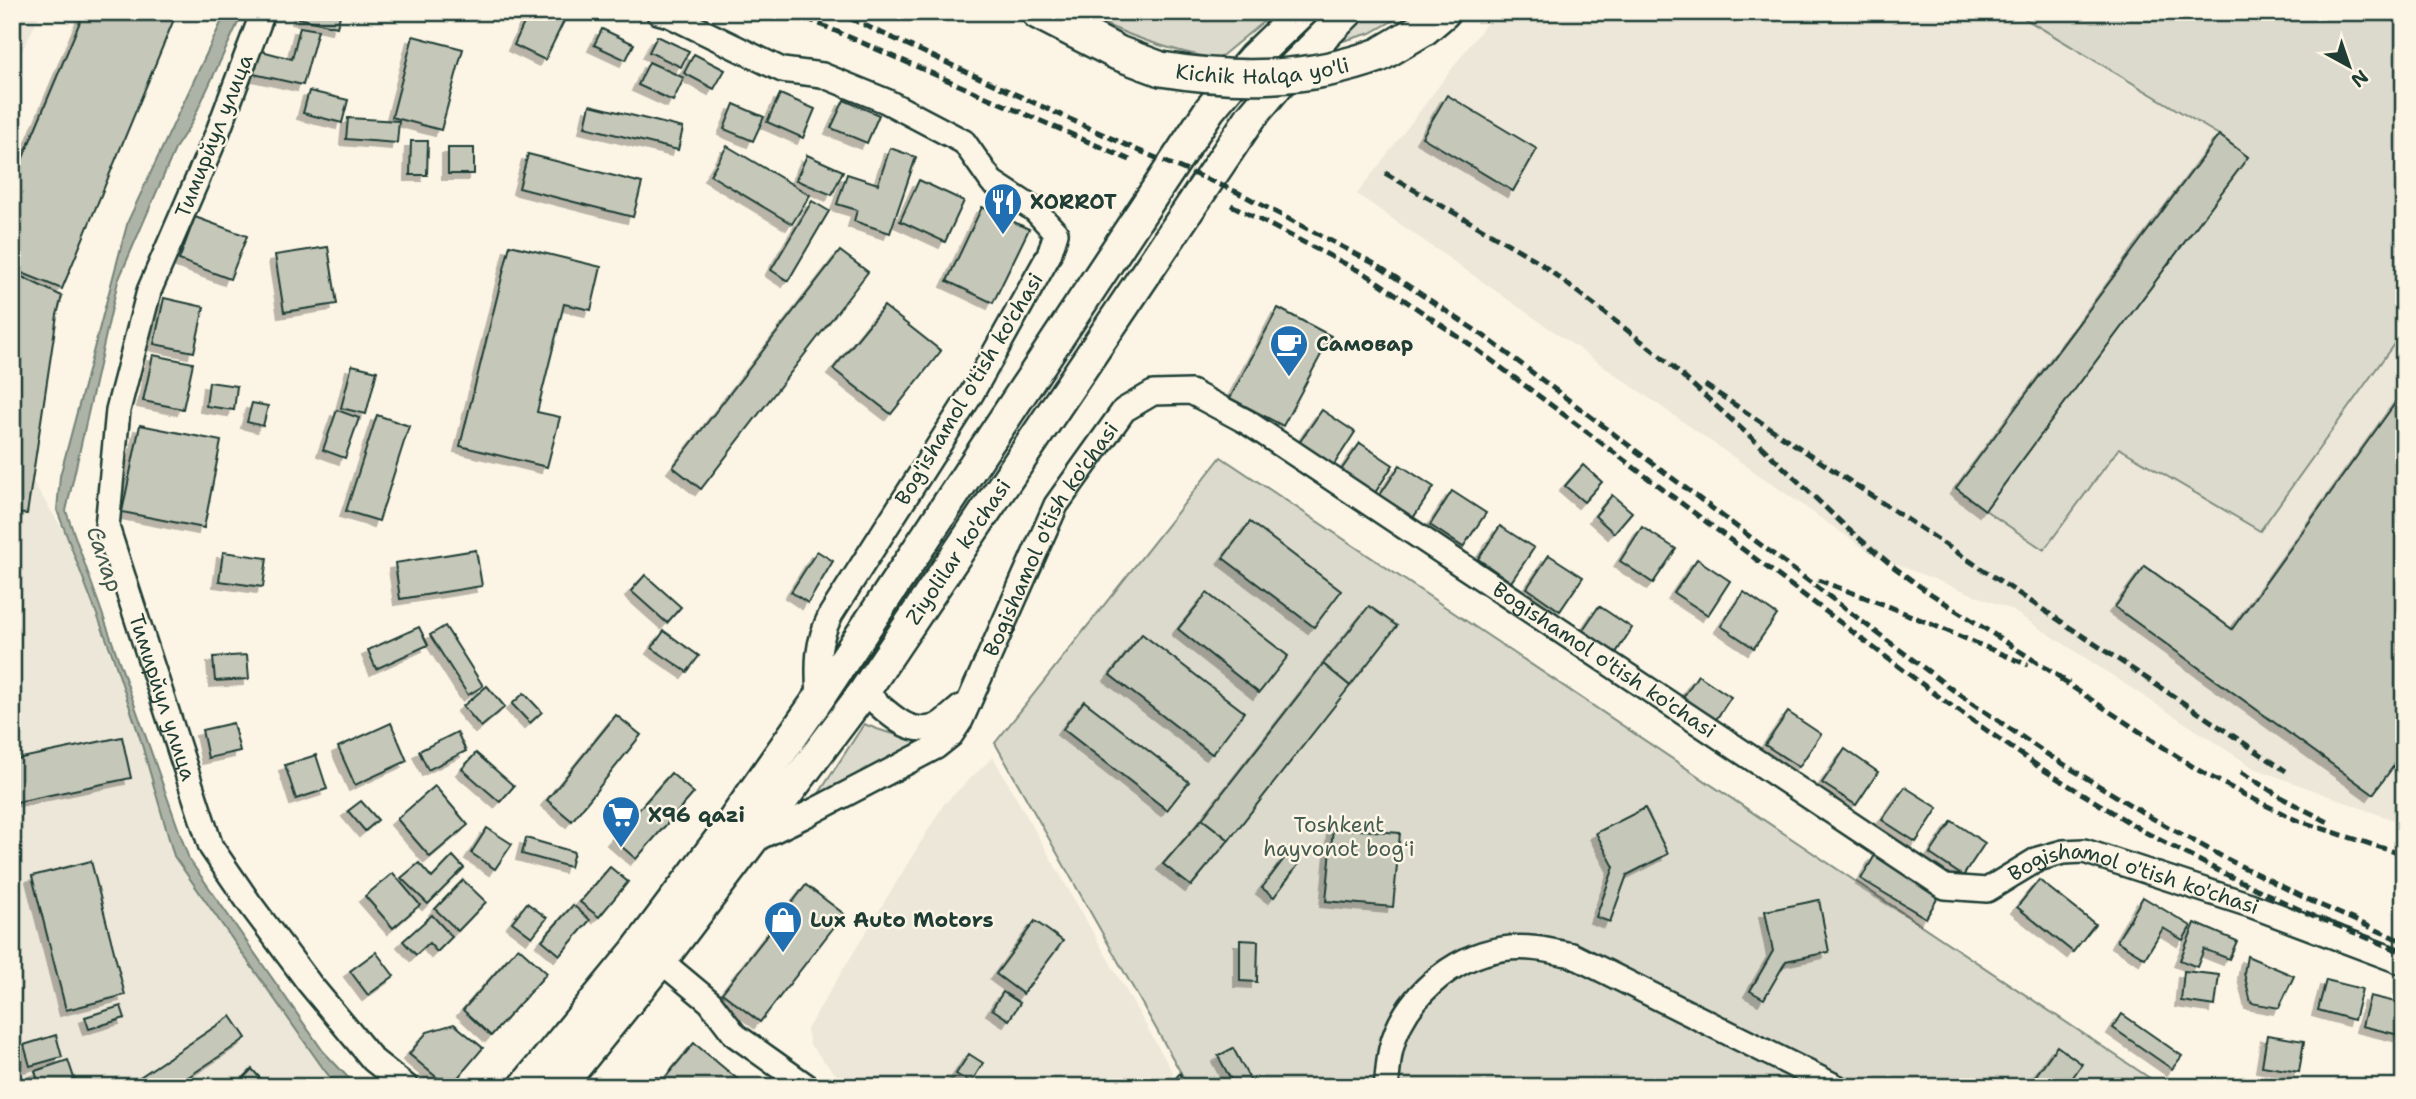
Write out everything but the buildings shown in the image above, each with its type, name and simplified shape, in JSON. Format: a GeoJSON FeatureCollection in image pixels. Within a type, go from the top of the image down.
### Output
{"type":"FeatureCollection","features":[{"type":"Feature","properties":{"kind":"highway","name":"Kichik Halqa yo'li"},"geometry":{"type":"LineString","coordinates":[[1038,12],[1118,53],[1161,69],[1212,76],[1264,77],[1315,72],[1362,61],[1423,29],[1443,12]]}},
{"type":"Feature","properties":{"kind":"main road","name":"Ziyolilar ko'chasi"},"geometry":{"type":"LineString","coordinates":[[547,1080],[635,952],[723,835],[819,698],[1210,109],[1253,58],[1301,12]]}},
{"type":"Feature","properties":{"kind":"main road","name":"Ziyolilar ko'chasi"},"geometry":{"type":"LineString","coordinates":[[547,1080],[661,961],[864,692],[1251,117],[1292,68],[1348,12]]}},
{"type":"Feature","properties":{"kind":"main road"},"geometry":{"type":"LineString","coordinates":[[979,454],[1010,474]]}},
{"type":"Feature","properties":{"kind":"street","name":"Тимирйул улица"},"geometry":{"type":"LineString","coordinates":[[263,12],[217,134],[149,291],[118,410],[107,527],[211,848],[309,983],[373,1060],[407,1087]]}},
{"type":"Feature","properties":{"kind":"street","name":"Bog'ishamol o'tish ko'chasi"},"geometry":{"type":"LineString","coordinates":[[658,12],[782,70],[822,75],[886,101],[964,142],[992,182],[1035,210],[1056,233],[1049,254],[972,393],[831,614],[822,632],[817,656],[819,698]]}},
{"type":"Feature","properties":{"kind":"street","name":"Bogishamol o'tish ko'chasi"},"geometry":{"type":"LineString","coordinates":[[752,841],[936,747],[951,735],[961,720],[1056,505],[1099,442],[1124,410],[1153,393],[1191,392],[1247,422],[1945,887],[1987,890],[2038,859],[2063,852],[2084,851],[2249,905],[2404,963]]}},
{"type":"Feature","properties":{"kind":"street","name":"Bogishamol o'tish ko'chasi"},"geometry":{"type":"LineString","coordinates":[[864,692],[915,730],[936,726],[968,701]]}},
{"type":"Feature","properties":{"kind":"street"},"geometry":{"type":"LineString","coordinates":[[1386,1087],[1391,1049],[1402,1020],[1418,997],[1441,975],[1471,958],[1501,949],[1537,947],[1572,955],[1837,1087]]}},
{"type":"Feature","properties":{"kind":"street"},"geometry":{"type":"LineString","coordinates":[[661,961],[710,1002],[735,1035],[808,1087]]}},
{"type":"Feature","properties":{"kind":"shaded area"},"geometry":{"type":"Polygon","coordinates":[[[12,12],[41,12],[12,72],[12,12]]]}},
{"type":"Feature","properties":{"kind":"shaded area","name":"Салар"},"geometry":{"type":"Polygon","coordinates":[[[226,12],[243,12],[191,124],[176,147],[118,281],[66,511],[189,859],[323,1051],[357,1087],[338,1087],[325,1071],[174,856],[140,738],[112,654],[57,510],[60,476],[128,221],[226,12]]]}},
{"type":"Feature","properties":{"kind":"shaded area"},"geometry":{"type":"Polygon","coordinates":[[[1495,12],[2404,12],[2404,824],[2254,768],[2010,609],[1875,556],[1357,194],[1495,12]]]}},
{"type":"Feature","properties":{"kind":"shaded area"},"geometry":{"type":"Polygon","coordinates":[[[12,448],[68,538],[183,856],[346,1087],[12,1087],[12,448]]]}},
{"type":"Feature","properties":{"kind":"shaded area"},"geometry":{"type":"Polygon","coordinates":[[[993,757],[1173,1073],[1163,1087],[855,1087],[838,1077],[810,1045],[807,1029],[944,804],[993,757]]]}},
{"type":"Feature","properties":{"kind":"green space"},"geometry":{"type":"Polygon","coordinates":[[[1080,12],[1275,12],[1218,59],[1147,41],[1080,12]]]}},
{"type":"Feature","properties":{"kind":"green space"},"geometry":{"type":"Polygon","coordinates":[[[1371,12],[1408,12],[1371,33],[1336,43],[1371,12]]]}},
{"type":"Feature","properties":{"kind":"green space"},"geometry":{"type":"Polygon","coordinates":[[[2014,12],[2404,12],[2404,330],[2260,531],[2119,448],[2044,550],[1985,510],[2248,157],[2219,135],[2014,12]]]}},
{"type":"Feature","properties":{"kind":"green space","name":"Toshkent hayvonot bogʻi"},"geometry":{"type":"Polygon","coordinates":[[[1221,457],[2163,1087],[1189,1087],[995,743],[1221,457]]]}},
{"type":"Feature","properties":{"kind":"green space"},"geometry":{"type":"Polygon","coordinates":[[[864,724],[904,736],[922,736],[944,731],[814,801],[864,724]]]}},
{"type":"Feature","properties":{"kind":"railway"},"geometry":{"type":"LineString","coordinates":[[792,12],[1130,160]]}},
{"type":"Feature","properties":{"kind":"railway"},"geometry":{"type":"LineString","coordinates":[[836,12],[1135,149],[1237,192],[1375,264],[1484,336],[1953,690],[2047,754],[2150,817],[2223,857],[2311,901],[2404,942]]}},
{"type":"Feature","properties":{"kind":"railway"},"geometry":{"type":"LineString","coordinates":[[1385,173],[1536,260],[1658,354],[1848,529],[1895,568],[2069,683]]}},
{"type":"Feature","properties":{"kind":"railway"},"geometry":{"type":"LineString","coordinates":[[1231,205],[1369,276],[1475,348],[1946,702],[2042,769],[2143,831],[2219,871],[2307,913],[2404,953]]}},
{"type":"Feature","properties":{"kind":"railway"},"geometry":{"type":"LineString","coordinates":[[1705,385],[2286,771]]}},
{"type":"Feature","properties":{"kind":"railway"},"geometry":{"type":"LineString","coordinates":[[1818,580],[1888,606],[2028,665]]}},
{"type":"Feature","properties":{"kind":"railway"},"geometry":{"type":"LineString","coordinates":[[2060,679],[2198,770],[2245,795],[2296,820],[2404,855]]}},
{"type":"Feature","properties":{"kind":"railway"},"geometry":{"type":"LineString","coordinates":[[2241,772],[2284,799],[2332,824]]}},
{"type":"Feature","properties":{"kind":"place","name":"XORROT"},"geometry":{"type":"Point","coordinates":[1003,236]}},
{"type":"Feature","properties":{"kind":"place","name":"Самовар"},"geometry":{"type":"Point","coordinates":[1289,378]}},
{"type":"Feature","properties":{"kind":"place","name":"X96 qazi"},"geometry":{"type":"Point","coordinates":[621,849]}},
{"type":"Feature","properties":{"kind":"place","name":"Lux Auto Motors"},"geometry":{"type":"Point","coordinates":[783,954]}}]}
